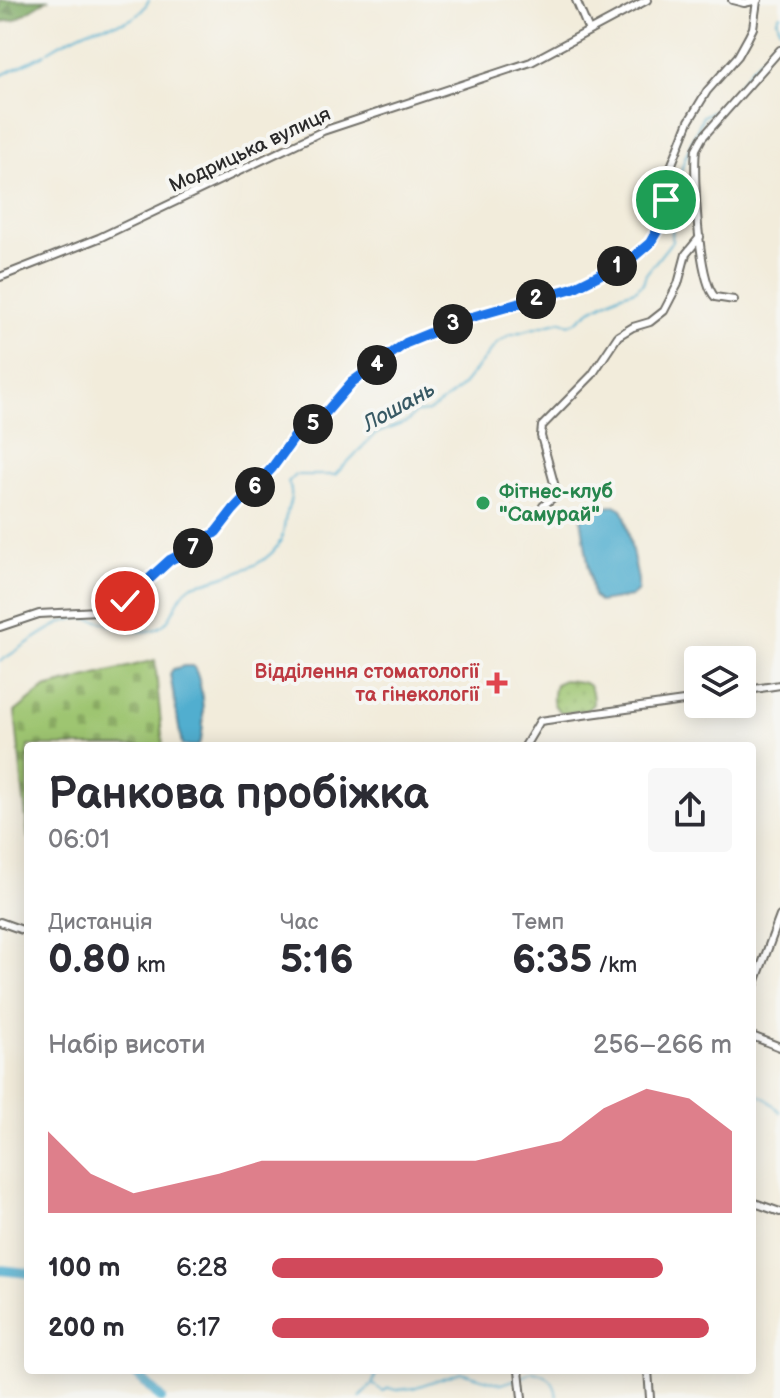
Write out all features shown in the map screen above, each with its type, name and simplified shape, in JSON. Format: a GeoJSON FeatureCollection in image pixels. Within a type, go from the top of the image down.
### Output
{"type":"FeatureCollection","features":[{"type":"Feature","properties":{"kind":"street"},"geometry":{"type":"LineString","coordinates":[[576,0],[589,31]]}},
{"type":"Feature","properties":{"kind":"street","name":"Модрицька вулиця"},"geometry":{"type":"LineString","coordinates":[[0,277],[99,238],[323,131],[518,68],[647,0]]}},
{"type":"Feature","properties":{"kind":"street"},"geometry":{"type":"LineString","coordinates":[[0,627],[39,614],[98,611],[125,601],[170,560],[216,532],[272,468],[296,435],[321,418],[352,382],[406,343],[465,319],[573,288],[643,250],[657,231],[666,200],[670,169],[689,121],[707,91],[738,56],[753,28],[757,0],[744,3],[732,0]]}},
{"type":"Feature","properties":{"kind":"street"},"geometry":{"type":"LineString","coordinates":[[744,3],[755,17]]}},
{"type":"Feature","properties":{"kind":"street"},"geometry":{"type":"LineString","coordinates":[[734,300],[715,297],[710,292],[700,237],[696,149],[702,138],[780,50]]}},
{"type":"Feature","properties":{"kind":"street"},"geometry":{"type":"LineString","coordinates":[[543,506],[557,494],[541,436],[542,426],[592,375],[618,336],[650,322],[664,311],[678,284],[686,254],[700,237]]}},
{"type":"Feature","properties":{"kind":"street"},"geometry":{"type":"LineString","coordinates":[[756,689],[780,685]]}},
{"type":"Feature","properties":{"kind":"street"},"geometry":{"type":"LineString","coordinates":[[527,742],[540,721],[684,701]]}},
{"type":"Feature","properties":{"kind":"street"},"geometry":{"type":"LineString","coordinates":[[756,980],[780,916]]}},
{"type":"Feature","properties":{"kind":"street"},"geometry":{"type":"LineString","coordinates":[[0,922],[24,931]]}},
{"type":"Feature","properties":{"kind":"street"},"geometry":{"type":"LineString","coordinates":[[756,1038],[780,1047]]}},
{"type":"Feature","properties":{"kind":"street"},"geometry":{"type":"LineString","coordinates":[[756,1203],[780,1212]]}},
{"type":"Feature","properties":{"kind":"street"},"geometry":{"type":"LineString","coordinates":[[519,1374],[522,1398]]}},
{"type":"Feature","properties":{"kind":"street"},"geometry":{"type":"LineString","coordinates":[[648,1374],[650,1398]]}},
{"type":"Feature","properties":{"kind":"green space"},"geometry":{"type":"Polygon","coordinates":[[[0,0],[47,0],[15,20],[0,22],[0,0]]]}},
{"type":"Feature","properties":{"kind":"green space"},"geometry":{"type":"Polygon","coordinates":[[[155,660],[163,742],[24,742],[24,800],[15,712],[45,688],[155,660]]]}},
{"type":"Feature","properties":{"kind":"green space"},"geometry":{"type":"Polygon","coordinates":[[[564,680],[589,686],[593,704],[587,710],[563,713],[556,707],[553,697],[555,684],[564,680]]]}},
{"type":"Feature","properties":{"kind":"water"},"geometry":{"type":"Polygon","coordinates":[[[615,505],[622,509],[625,516],[638,591],[631,597],[599,602],[593,596],[581,517],[584,513],[615,505]]]}},
{"type":"Feature","properties":{"kind":"water"},"geometry":{"type":"Polygon","coordinates":[[[193,666],[196,673],[203,718],[200,742],[181,742],[170,674],[173,669],[193,666]]]}},
{"type":"Feature","properties":{"kind":"waterway"},"geometry":{"type":"LineString","coordinates":[[48,51],[88,30],[137,16],[149,0]]}},
{"type":"Feature","properties":{"kind":"waterway","name":"Лошань"},"geometry":{"type":"LineString","coordinates":[[780,14],[777,19],[780,29]]}},
{"type":"Feature","properties":{"kind":"waterway","name":"Лошань"},"geometry":{"type":"LineString","coordinates":[[0,661],[60,623],[80,618],[127,630],[158,628],[191,586],[250,567],[275,549],[282,537],[291,499],[288,482],[295,475],[335,475],[375,434],[407,422],[415,413],[428,412],[452,395],[497,343],[509,335],[561,321],[569,324],[576,322],[591,310],[635,290],[672,241],[673,197],[703,116],[724,106],[749,70],[778,41],[780,35]]}},
{"type":"Feature","properties":{"kind":"waterway"},"geometry":{"type":"LineString","coordinates":[[0,76],[45,54]]}},
{"type":"Feature","properties":{"kind":"waterway"},"geometry":{"type":"LineString","coordinates":[[756,1093],[780,1112]]}},
{"type":"Feature","properties":{"kind":"waterway"},"geometry":{"type":"LineString","coordinates":[[0,1270],[24,1273]]}},
{"type":"Feature","properties":{"kind":"waterway"},"geometry":{"type":"LineString","coordinates":[[136,1374],[161,1398]]}},
{"type":"Feature","properties":{"kind":"waterway"},"geometry":{"type":"LineString","coordinates":[[360,1398],[376,1374]]}},
{"type":"Feature","properties":{"kind":"waterway"},"geometry":{"type":"LineString","coordinates":[[372,1384],[383,1391],[413,1388],[455,1374]]}},
{"type":"Feature","properties":{"kind":"waterway"},"geometry":{"type":"LineString","coordinates":[[468,1374],[502,1384],[517,1379]]}},
{"type":"Feature","properties":{"kind":"waterway"},"geometry":{"type":"LineString","coordinates":[[523,1377],[528,1374]]}},
{"type":"Feature","properties":{"kind":"waterway"},"geometry":{"type":"LineString","coordinates":[[539,1374],[553,1383],[557,1398]]}},
{"type":"Feature","properties":{"kind":"place","name":"Фітнес-клуб \"Самурай\""},"geometry":{"type":"Point","coordinates":[483,503]}},
{"type":"Feature","properties":{"kind":"place","name":"Відділення стоматології та гінекології"},"geometry":{"type":"Point","coordinates":[497,683]}},
{"type":"Feature","properties":{"kind":"route"},"geometry":{"type":"LineString","coordinates":[[125,601],[170,560],[216,532],[272,468],[296,435],[321,418],[352,382],[406,343],[465,319],[573,288],[631,259],[650,243],[666,200]]}}]}
